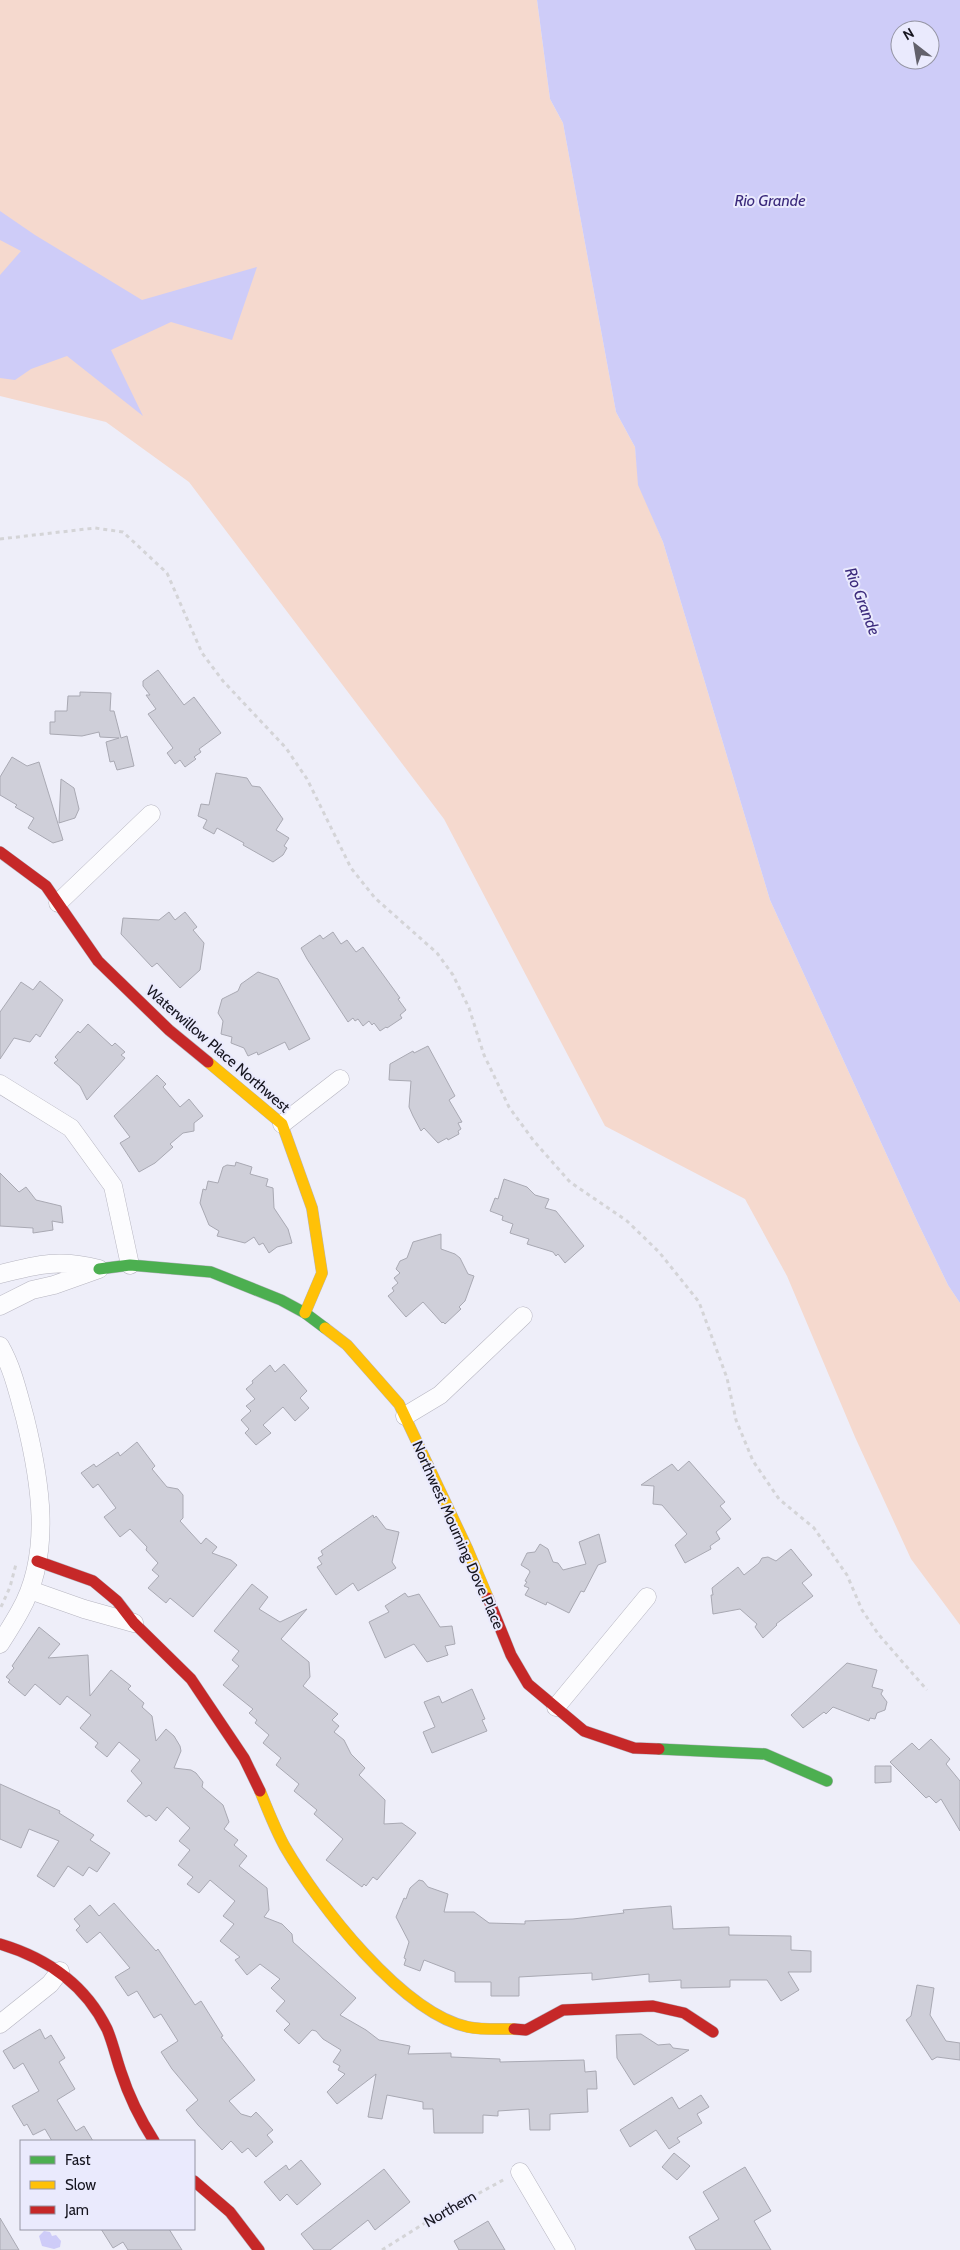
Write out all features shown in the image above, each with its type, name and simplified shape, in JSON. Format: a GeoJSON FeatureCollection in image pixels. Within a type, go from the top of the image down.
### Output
{"type":"FeatureCollection","features":[{"type":"Feature","properties":{"kind":"street"},"geometry":{"type":"LineString","coordinates":[[58,903],[151,814]]}},
{"type":"Feature","properties":{"kind":"street","name":"Waterwillow Place Northwest"},"geometry":{"type":"LineString","coordinates":[[0,852],[46,886],[98,961],[169,1030],[282,1124],[312,1208],[322,1272],[305,1313]]}},
{"type":"Feature","properties":{"kind":"street"},"geometry":{"type":"LineString","coordinates":[[282,1124],[340,1079]]}},
{"type":"Feature","properties":{"kind":"street"},"geometry":{"type":"LineString","coordinates":[[0,1084],[71,1128],[113,1186],[130,1265]]}},
{"type":"Feature","properties":{"kind":"street","name":"Northwest Mourning Dove Place"},"geometry":{"type":"LineString","coordinates":[[0,1274],[37,1264],[75,1263],[99,1269]]}},
{"type":"Feature","properties":{"kind":"street","name":"Northwest Mourning Dove Place"},"geometry":{"type":"LineString","coordinates":[[0,1306],[32,1290],[54,1285],[99,1269],[130,1265],[211,1272],[281,1300],[305,1313],[347,1346],[399,1404],[467,1548],[511,1655],[528,1684],[584,1731],[634,1748],[765,1754],[827,1781]]}},
{"type":"Feature","properties":{"kind":"street"},"geometry":{"type":"LineString","coordinates":[[405,1416],[440,1395],[522,1316]]}},
{"type":"Feature","properties":{"kind":"street"},"geometry":{"type":"LineString","coordinates":[[0,1346],[12,1370],[35,1459],[40,1504],[37,1561],[30,1590],[21,1610],[0,1644]]}},
{"type":"Feature","properties":{"kind":"street"},"geometry":{"type":"LineString","coordinates":[[37,1561],[93,1581],[117,1601],[134,1623],[191,1679],[244,1758],[285,1846],[317,1896],[379,1970],[428,2010],[468,2027],[526,2030],[563,2010],[653,2006],[684,2013],[713,2032]]}},
{"type":"Feature","properties":{"kind":"street"},"geometry":{"type":"LineString","coordinates":[[30,1590],[84,1609],[134,1623]]}},
{"type":"Feature","properties":{"kind":"street"},"geometry":{"type":"LineString","coordinates":[[556,1707],[647,1596]]}},
{"type":"Feature","properties":{"kind":"street"},"geometry":{"type":"LineString","coordinates":[[0,1944],[38,1958],[54,1982],[86,1993],[108,2029],[134,2106],[153,2140]]}},
{"type":"Feature","properties":{"kind":"street"},"geometry":{"type":"LineString","coordinates":[[0,2024],[54,1982]]}},
{"type":"Feature","properties":{"kind":"street"},"geometry":{"type":"LineString","coordinates":[[520,2172],[566,2250]]}},
{"type":"Feature","properties":{"kind":"street"},"geometry":{"type":"LineString","coordinates":[[195,2181],[236,2219],[259,2250]]}},
{"type":"Feature","properties":{"kind":"path"},"geometry":{"type":"LineString","coordinates":[[0,539],[95,528],[123,532],[167,572],[202,652],[223,681],[286,748],[307,779],[351,868],[375,898],[437,953],[452,975],[469,1008],[484,1055],[509,1107],[533,1140],[570,1182],[627,1221],[659,1252],[699,1302],[714,1338],[727,1378],[736,1420],[753,1461],[779,1499],[814,1528],[847,1575],[862,1610],[879,1635],[927,1690]]}},
{"type":"Feature","properties":{"kind":"path"},"geometry":{"type":"LineString","coordinates":[[0,1609],[10,1587],[16,1562]]}},
{"type":"Feature","properties":{"kind":"path","name":"Northern"},"geometry":{"type":"LineString","coordinates":[[382,2250],[481,2191],[520,2172]]}},
{"type":"Feature","properties":{"kind":"shaded area"},"geometry":{"type":"Polygon","coordinates":[[[0,0],[537,0],[550,99],[563,123],[616,412],[635,447],[639,485],[663,542],[770,900],[917,1221],[948,1285],[960,1303],[960,1625],[911,1559],[855,1437],[787,1276],[745,1199],[605,1126],[444,819],[189,482],[106,422],[0,396],[0,0]]]}},
{"type":"Feature","properties":{"kind":"water","name":"Rio Grande"},"geometry":{"type":"Polygon","coordinates":[[[537,0],[960,0],[960,1303],[948,1285],[917,1221],[770,900],[663,542],[638,485],[635,447],[616,412],[563,123],[550,99],[537,0]]]}},
{"type":"Feature","properties":{"kind":"water"},"geometry":{"type":"Polygon","coordinates":[[[0,211],[35,235],[142,300],[257,267],[232,340],[171,322],[111,350],[143,416],[67,356],[31,369],[15,380],[0,378],[0,275],[21,251],[0,240],[0,211]]]}},
{"type":"Feature","properties":{"kind":"water"},"geometry":{"type":"Polygon","coordinates":[[[44,2231],[50,2232],[52,2236],[56,2235],[61,2241],[60,2247],[54,2249],[42,2246],[39,2236],[44,2231]]]}},
{"type":"Feature","properties":{"kind":"building"},"geometry":{"type":"Polygon","coordinates":[[[158,670],[184,705],[194,697],[221,733],[199,749],[201,752],[194,757],[196,759],[185,767],[180,760],[175,764],[167,753],[173,748],[148,714],[156,709],[146,695],[150,695],[143,686],[143,681],[158,670]]]}},
{"type":"Feature","properties":{"kind":"building"},"geometry":{"type":"Polygon","coordinates":[[[80,692],[111,693],[110,711],[114,711],[121,738],[127,736],[134,766],[117,770],[114,761],[110,762],[106,742],[119,738],[100,737],[99,732],[82,736],[50,734],[50,722],[55,722],[55,711],[67,711],[68,696],[80,696],[80,692]]]}},
{"type":"Feature","properties":{"kind":"building"},"geometry":{"type":"Polygon","coordinates":[[[12,757],[27,766],[39,762],[63,840],[53,843],[28,828],[34,818],[15,807],[17,805],[0,795],[0,777],[12,757]]]}},
{"type":"Feature","properties":{"kind":"building"},"geometry":{"type":"Polygon","coordinates":[[[216,773],[247,778],[252,786],[260,787],[283,819],[276,830],[289,838],[284,846],[287,848],[283,855],[273,862],[217,828],[214,834],[203,828],[207,820],[198,816],[201,804],[209,805],[216,773]]]}},
{"type":"Feature","properties":{"kind":"building"},"geometry":{"type":"Polygon","coordinates":[[[61,779],[74,788],[79,809],[75,818],[59,823],[61,779]]]}},
{"type":"Feature","properties":{"kind":"building"},"geometry":{"type":"Polygon","coordinates":[[[169,912],[175,920],[185,912],[197,927],[193,930],[204,943],[200,970],[180,988],[157,963],[152,967],[121,934],[123,918],[159,920],[169,912]]]}},
{"type":"Feature","properties":{"kind":"building"},"geometry":{"type":"Polygon","coordinates":[[[333,932],[341,944],[347,940],[356,952],[363,947],[400,998],[398,999],[406,1010],[400,1015],[402,1018],[380,1031],[374,1023],[372,1025],[369,1021],[363,1026],[358,1019],[355,1021],[353,1018],[348,1022],[301,948],[320,935],[323,939],[333,932]]]}},
{"type":"Feature","properties":{"kind":"building"},"geometry":{"type":"Polygon","coordinates":[[[258,972],[278,979],[310,1039],[289,1050],[285,1042],[258,1055],[257,1052],[248,1056],[244,1048],[231,1043],[232,1037],[221,1034],[223,1021],[218,1013],[222,999],[238,991],[241,984],[258,972]]]}},
{"type":"Feature","properties":{"kind":"building"},"geometry":{"type":"Polygon","coordinates":[[[40,981],[63,1000],[40,1037],[36,1034],[30,1042],[14,1038],[0,1059],[0,1012],[21,982],[33,990],[40,981]]]}},
{"type":"Feature","properties":{"kind":"building"},"geometry":{"type":"Polygon","coordinates":[[[88,1024],[112,1046],[115,1043],[125,1052],[121,1055],[125,1058],[87,1100],[80,1086],[54,1063],[58,1060],[55,1057],[78,1031],[80,1033],[88,1024]]]}},
{"type":"Feature","properties":{"kind":"building"},"geometry":{"type":"Polygon","coordinates":[[[428,1046],[455,1096],[449,1100],[462,1122],[458,1123],[461,1129],[458,1131],[459,1134],[438,1143],[424,1128],[421,1131],[409,1107],[411,1081],[389,1080],[390,1064],[413,1051],[414,1053],[428,1046]]]}},
{"type":"Feature","properties":{"kind":"building"},"geometry":{"type":"Polygon","coordinates":[[[157,1075],[166,1084],[163,1087],[180,1107],[189,1099],[203,1116],[194,1123],[194,1131],[183,1133],[170,1144],[173,1147],[155,1163],[139,1172],[120,1143],[130,1137],[114,1116],[157,1075]]]}},
{"type":"Feature","properties":{"kind":"building"},"geometry":{"type":"Polygon","coordinates":[[[236,1162],[252,1167],[250,1174],[268,1179],[266,1186],[273,1188],[274,1208],[288,1229],[292,1243],[277,1247],[269,1253],[263,1243],[259,1245],[254,1237],[245,1243],[217,1236],[219,1231],[209,1225],[200,1203],[203,1189],[206,1190],[208,1181],[218,1183],[223,1167],[227,1165],[235,1166],[236,1162]]]}},
{"type":"Feature","properties":{"kind":"building"},"geometry":{"type":"Polygon","coordinates":[[[0,1173],[19,1192],[26,1187],[36,1200],[61,1206],[63,1223],[52,1221],[53,1230],[33,1233],[33,1228],[0,1226],[0,1173]]]}},
{"type":"Feature","properties":{"kind":"building"},"geometry":{"type":"Polygon","coordinates":[[[504,1179],[527,1187],[535,1195],[549,1199],[545,1208],[556,1211],[584,1246],[565,1263],[558,1254],[556,1256],[553,1252],[527,1244],[529,1239],[510,1233],[513,1224],[502,1220],[503,1216],[490,1211],[495,1198],[498,1199],[504,1179]]]}},
{"type":"Feature","properties":{"kind":"building"},"geometry":{"type":"Polygon","coordinates":[[[441,1234],[441,1249],[460,1258],[468,1274],[474,1276],[465,1301],[459,1307],[461,1309],[445,1324],[423,1302],[406,1317],[388,1296],[394,1291],[392,1288],[398,1283],[394,1278],[400,1273],[396,1269],[400,1261],[407,1258],[413,1242],[441,1234]]]}},
{"type":"Feature","properties":{"kind":"building"},"geometry":{"type":"Polygon","coordinates":[[[284,1364],[307,1391],[300,1398],[309,1408],[295,1421],[283,1407],[263,1425],[271,1433],[256,1445],[245,1433],[249,1429],[241,1420],[251,1411],[246,1406],[255,1399],[246,1389],[270,1365],[275,1372],[284,1364]]]}},
{"type":"Feature","properties":{"kind":"building"},"geometry":{"type":"Polygon","coordinates":[[[137,1442],[155,1466],[152,1469],[167,1487],[178,1489],[183,1495],[183,1518],[180,1521],[201,1544],[206,1538],[217,1547],[212,1553],[231,1560],[237,1565],[193,1617],[170,1598],[166,1603],[148,1588],[159,1576],[152,1570],[158,1563],[146,1550],[147,1547],[130,1529],[120,1537],[104,1517],[116,1508],[98,1484],[93,1488],[81,1473],[94,1464],[96,1467],[118,1452],[120,1456],[137,1442]]]}},
{"type":"Feature","properties":{"kind":"building"},"geometry":{"type":"Polygon","coordinates":[[[689,1461],[725,1502],[720,1506],[731,1519],[716,1532],[720,1539],[710,1546],[711,1549],[685,1563],[675,1545],[687,1534],[662,1505],[653,1504],[654,1486],[641,1485],[672,1464],[678,1471],[689,1461]]]}},
{"type":"Feature","properties":{"kind":"building"},"geometry":{"type":"Polygon","coordinates":[[[373,1515],[374,1518],[376,1516],[386,1529],[399,1532],[392,1562],[396,1568],[358,1591],[353,1583],[336,1595],[317,1567],[322,1564],[318,1558],[323,1555],[321,1551],[373,1515]]]}},
{"type":"Feature","properties":{"kind":"building"},"geometry":{"type":"Polygon","coordinates":[[[599,1534],[606,1562],[598,1565],[584,1592],[581,1591],[569,1613],[547,1602],[546,1605],[525,1595],[529,1588],[524,1586],[527,1582],[525,1581],[530,1572],[521,1565],[527,1553],[535,1552],[540,1544],[548,1549],[553,1562],[558,1563],[563,1570],[586,1564],[579,1542],[599,1534]]]}},
{"type":"Feature","properties":{"kind":"building"},"geometry":{"type":"Polygon","coordinates":[[[791,1549],[812,1575],[802,1583],[813,1596],[776,1624],[763,1638],[755,1627],[757,1624],[740,1609],[713,1614],[712,1588],[738,1567],[744,1575],[759,1563],[762,1558],[768,1557],[776,1561],[791,1549]]]}},
{"type":"Feature","properties":{"kind":"building"},"geometry":{"type":"Polygon","coordinates":[[[252,1584],[268,1597],[259,1609],[280,1622],[307,1609],[281,1639],[309,1662],[310,1677],[303,1686],[338,1714],[332,1720],[339,1726],[334,1732],[344,1740],[351,1754],[365,1768],[359,1775],[385,1800],[384,1824],[402,1823],[416,1833],[377,1880],[373,1877],[366,1886],[364,1884],[362,1887],[326,1860],[343,1839],[314,1814],[317,1810],[294,1791],[299,1784],[276,1765],[281,1758],[263,1743],[269,1735],[255,1723],[257,1720],[249,1713],[253,1709],[223,1685],[239,1666],[232,1660],[239,1651],[214,1631],[252,1584]]]}},
{"type":"Feature","properties":{"kind":"building"},"geometry":{"type":"Polygon","coordinates":[[[405,1593],[408,1597],[419,1594],[440,1627],[452,1626],[455,1644],[445,1646],[448,1655],[427,1662],[414,1644],[385,1658],[369,1622],[389,1612],[385,1606],[405,1593]]]}},
{"type":"Feature","properties":{"kind":"building"},"geometry":{"type":"Polygon","coordinates":[[[39,1627],[60,1644],[48,1658],[88,1655],[90,1696],[111,1670],[131,1686],[128,1689],[144,1703],[142,1707],[152,1716],[156,1741],[166,1729],[174,1736],[181,1751],[174,1768],[191,1770],[196,1773],[203,1782],[202,1787],[223,1805],[229,1822],[224,1829],[238,1840],[234,1845],[247,1856],[239,1866],[267,1888],[269,1910],[264,1917],[282,1924],[292,1934],[293,1942],[356,1998],[340,2015],[379,2040],[410,2046],[408,2054],[451,2053],[451,2057],[500,2059],[500,2062],[584,2060],[585,2072],[596,2071],[597,2089],[587,2089],[588,2112],[550,2114],[550,2130],[530,2130],[529,2109],[498,2111],[498,2116],[483,2115],[483,2133],[434,2133],[433,2109],[423,2109],[423,2102],[387,2095],[382,2119],[368,2117],[376,2074],[337,2104],[327,2092],[345,2074],[338,2070],[340,2066],[333,2062],[341,2050],[323,2039],[316,2031],[312,2030],[299,2044],[284,2030],[290,2024],[276,2011],[285,2001],[271,1988],[280,1979],[260,1964],[247,1975],[235,1960],[240,1957],[220,1941],[234,1924],[223,1916],[235,1901],[210,1880],[199,1893],[187,1884],[193,1877],[178,1865],[190,1850],[179,1841],[190,1828],[167,1807],[156,1821],[149,1815],[146,1817],[127,1801],[142,1783],[131,1771],[140,1760],[119,1742],[107,1757],[95,1747],[98,1743],[80,1728],[91,1715],[67,1696],[60,1705],[35,1684],[25,1696],[8,1682],[10,1680],[6,1677],[14,1668],[12,1666],[39,1627]]]}},
{"type":"Feature","properties":{"kind":"building"},"geometry":{"type":"Polygon","coordinates":[[[847,1663],[877,1670],[872,1687],[883,1690],[881,1694],[887,1702],[885,1710],[877,1713],[875,1719],[870,1718],[869,1721],[833,1707],[826,1714],[824,1712],[803,1728],[791,1715],[847,1663]]]}},
{"type":"Feature","properties":{"kind":"building"},"geometry":{"type":"Polygon","coordinates":[[[472,1689],[485,1719],[482,1720],[487,1731],[432,1753],[423,1732],[435,1727],[424,1702],[439,1696],[442,1703],[472,1689]]]}},
{"type":"Feature","properties":{"kind":"building"},"geometry":{"type":"Polygon","coordinates":[[[931,1739],[950,1759],[946,1764],[960,1781],[960,1831],[941,1799],[936,1803],[929,1796],[926,1798],[890,1762],[912,1743],[919,1750],[931,1739]]]}},
{"type":"Feature","properties":{"kind":"building"},"geometry":{"type":"Polygon","coordinates":[[[875,1766],[891,1766],[891,1782],[875,1783],[875,1766]]]}},
{"type":"Feature","properties":{"kind":"building"},"geometry":{"type":"Polygon","coordinates":[[[0,1784],[60,1811],[59,1813],[94,1835],[90,1840],[110,1853],[97,1872],[89,1867],[83,1876],[68,1866],[54,1887],[37,1876],[59,1841],[29,1829],[21,1848],[0,1839],[0,1784]]]}},
{"type":"Feature","properties":{"kind":"building"},"geometry":{"type":"Polygon","coordinates":[[[419,1880],[423,1881],[428,1887],[448,1894],[444,1912],[474,1912],[489,1923],[525,1924],[525,1921],[573,1919],[624,1913],[623,1910],[671,1906],[673,1929],[729,1927],[729,1935],[791,1936],[791,1950],[811,1951],[811,1972],[788,1972],[799,1990],[781,2001],[767,1980],[730,1980],[730,1987],[681,1988],[681,1980],[649,1982],[649,1974],[592,1980],[592,1973],[519,1977],[519,1996],[491,1996],[491,1982],[455,1982],[455,1972],[424,1960],[420,1971],[404,1965],[409,1942],[396,1917],[410,1888],[419,1880]]]}},
{"type":"Feature","properties":{"kind":"building"},"geometry":{"type":"Polygon","coordinates":[[[114,1903],[156,1951],[158,1949],[195,2005],[201,2001],[223,2036],[221,2037],[255,2080],[229,2101],[241,2114],[251,2117],[256,2112],[273,2130],[267,2135],[273,2142],[256,2157],[248,2148],[242,2153],[231,2141],[222,2150],[186,2110],[198,2100],[172,2069],[161,2052],[178,2041],[161,2014],[154,2018],[137,1991],[128,1996],[115,1977],[130,1968],[100,1932],[87,1943],[76,1930],[80,1926],[74,1919],[90,1905],[99,1916],[114,1903]]]}},
{"type":"Feature","properties":{"kind":"building"},"geometry":{"type":"Polygon","coordinates":[[[917,1985],[934,1988],[930,2015],[946,2041],[960,2043],[960,2060],[937,2057],[932,2060],[906,2020],[911,2016],[917,1985]]]}},
{"type":"Feature","properties":{"kind":"building"},"geometry":{"type":"Polygon","coordinates":[[[40,2029],[45,2039],[51,2035],[65,2058],[59,2062],[75,2089],[57,2100],[76,2131],[84,2126],[92,2140],[51,2140],[45,2129],[33,2135],[27,2124],[24,2126],[12,2106],[39,2091],[23,2063],[14,2069],[3,2051],[40,2029]]]}},
{"type":"Feature","properties":{"kind":"building"},"geometry":{"type":"Polygon","coordinates":[[[641,2034],[658,2045],[670,2044],[673,2048],[689,2050],[634,2085],[617,2058],[616,2035],[641,2034]]]}},
{"type":"Feature","properties":{"kind":"building"},"geometry":{"type":"Polygon","coordinates":[[[701,2095],[709,2107],[697,2114],[702,2123],[677,2138],[680,2142],[669,2149],[656,2130],[630,2147],[620,2130],[672,2097],[679,2109],[701,2095]]]}},
{"type":"Feature","properties":{"kind":"building"},"geometry":{"type":"Polygon","coordinates":[[[674,2153],[690,2166],[677,2180],[662,2167],[674,2153]]]}},
{"type":"Feature","properties":{"kind":"building"},"geometry":{"type":"Polygon","coordinates":[[[301,2160],[321,2184],[297,2205],[287,2194],[280,2201],[264,2182],[286,2165],[289,2170],[301,2160]]]}},
{"type":"Feature","properties":{"kind":"building"},"geometry":{"type":"Polygon","coordinates":[[[745,2167],[771,2211],[754,2221],[771,2250],[696,2250],[689,2237],[719,2219],[703,2192],[745,2167]]]}},
{"type":"Feature","properties":{"kind":"building"},"geometry":{"type":"Polygon","coordinates":[[[384,2169],[410,2202],[375,2230],[368,2220],[330,2250],[314,2250],[301,2234],[384,2169]]]}},
{"type":"Feature","properties":{"kind":"building"},"geometry":{"type":"Polygon","coordinates":[[[0,2218],[19,2250],[0,2250],[0,2218]]]}},
{"type":"Feature","properties":{"kind":"building"},"geometry":{"type":"Polygon","coordinates":[[[488,2221],[505,2250],[459,2250],[454,2241],[488,2221]]]}},
{"type":"Feature","properties":{"kind":"building"},"geometry":{"type":"Polygon","coordinates":[[[102,2230],[170,2230],[182,2250],[128,2250],[123,2242],[113,2248],[102,2230]]]}},
{"type":"Feature","properties":{"kind":"traffic: fast"},"geometry":{"type":"LineString","coordinates":[[99,1269],[130,1265],[211,1272],[281,1300],[305,1313],[325,1328]]}},
{"type":"Feature","properties":{"kind":"traffic: fast"},"geometry":{"type":"LineString","coordinates":[[659,1749],[765,1754],[827,1781]]}},
{"type":"Feature","properties":{"kind":"traffic: slow"},"geometry":{"type":"LineString","coordinates":[[208,1062],[282,1124],[312,1208],[322,1273],[305,1313]]}},
{"type":"Feature","properties":{"kind":"traffic: slow"},"geometry":{"type":"LineString","coordinates":[[325,1328],[347,1345],[399,1404],[467,1548],[488,1598]]}},
{"type":"Feature","properties":{"kind":"traffic: slow"},"geometry":{"type":"LineString","coordinates":[[260,1791],[281,1840],[300,1871],[340,1925],[390,1979],[416,2001],[443,2018],[474,2028],[514,2029]]}},
{"type":"Feature","properties":{"kind":"traffic: jam"},"geometry":{"type":"LineString","coordinates":[[0,852],[46,886],[98,961],[169,1030],[208,1062]]}},
{"type":"Feature","properties":{"kind":"traffic: jam"},"geometry":{"type":"LineString","coordinates":[[37,1561],[93,1581],[117,1601],[134,1623],[191,1679],[244,1758],[260,1791]]}},
{"type":"Feature","properties":{"kind":"traffic: jam"},"geometry":{"type":"LineString","coordinates":[[488,1598],[511,1655],[528,1684],[584,1731],[634,1748],[659,1749]]}},
{"type":"Feature","properties":{"kind":"traffic: jam"},"geometry":{"type":"LineString","coordinates":[[0,1944],[49,1965],[76,1986],[88,1999],[107,2029],[128,2090],[153,2140]]}},
{"type":"Feature","properties":{"kind":"traffic: jam"},"geometry":{"type":"LineString","coordinates":[[514,2029],[526,2030],[563,2010],[653,2006],[684,2013],[713,2032]]}},
{"type":"Feature","properties":{"kind":"traffic: jam"},"geometry":{"type":"LineString","coordinates":[[195,2182],[230,2212],[259,2250]]}}]}
